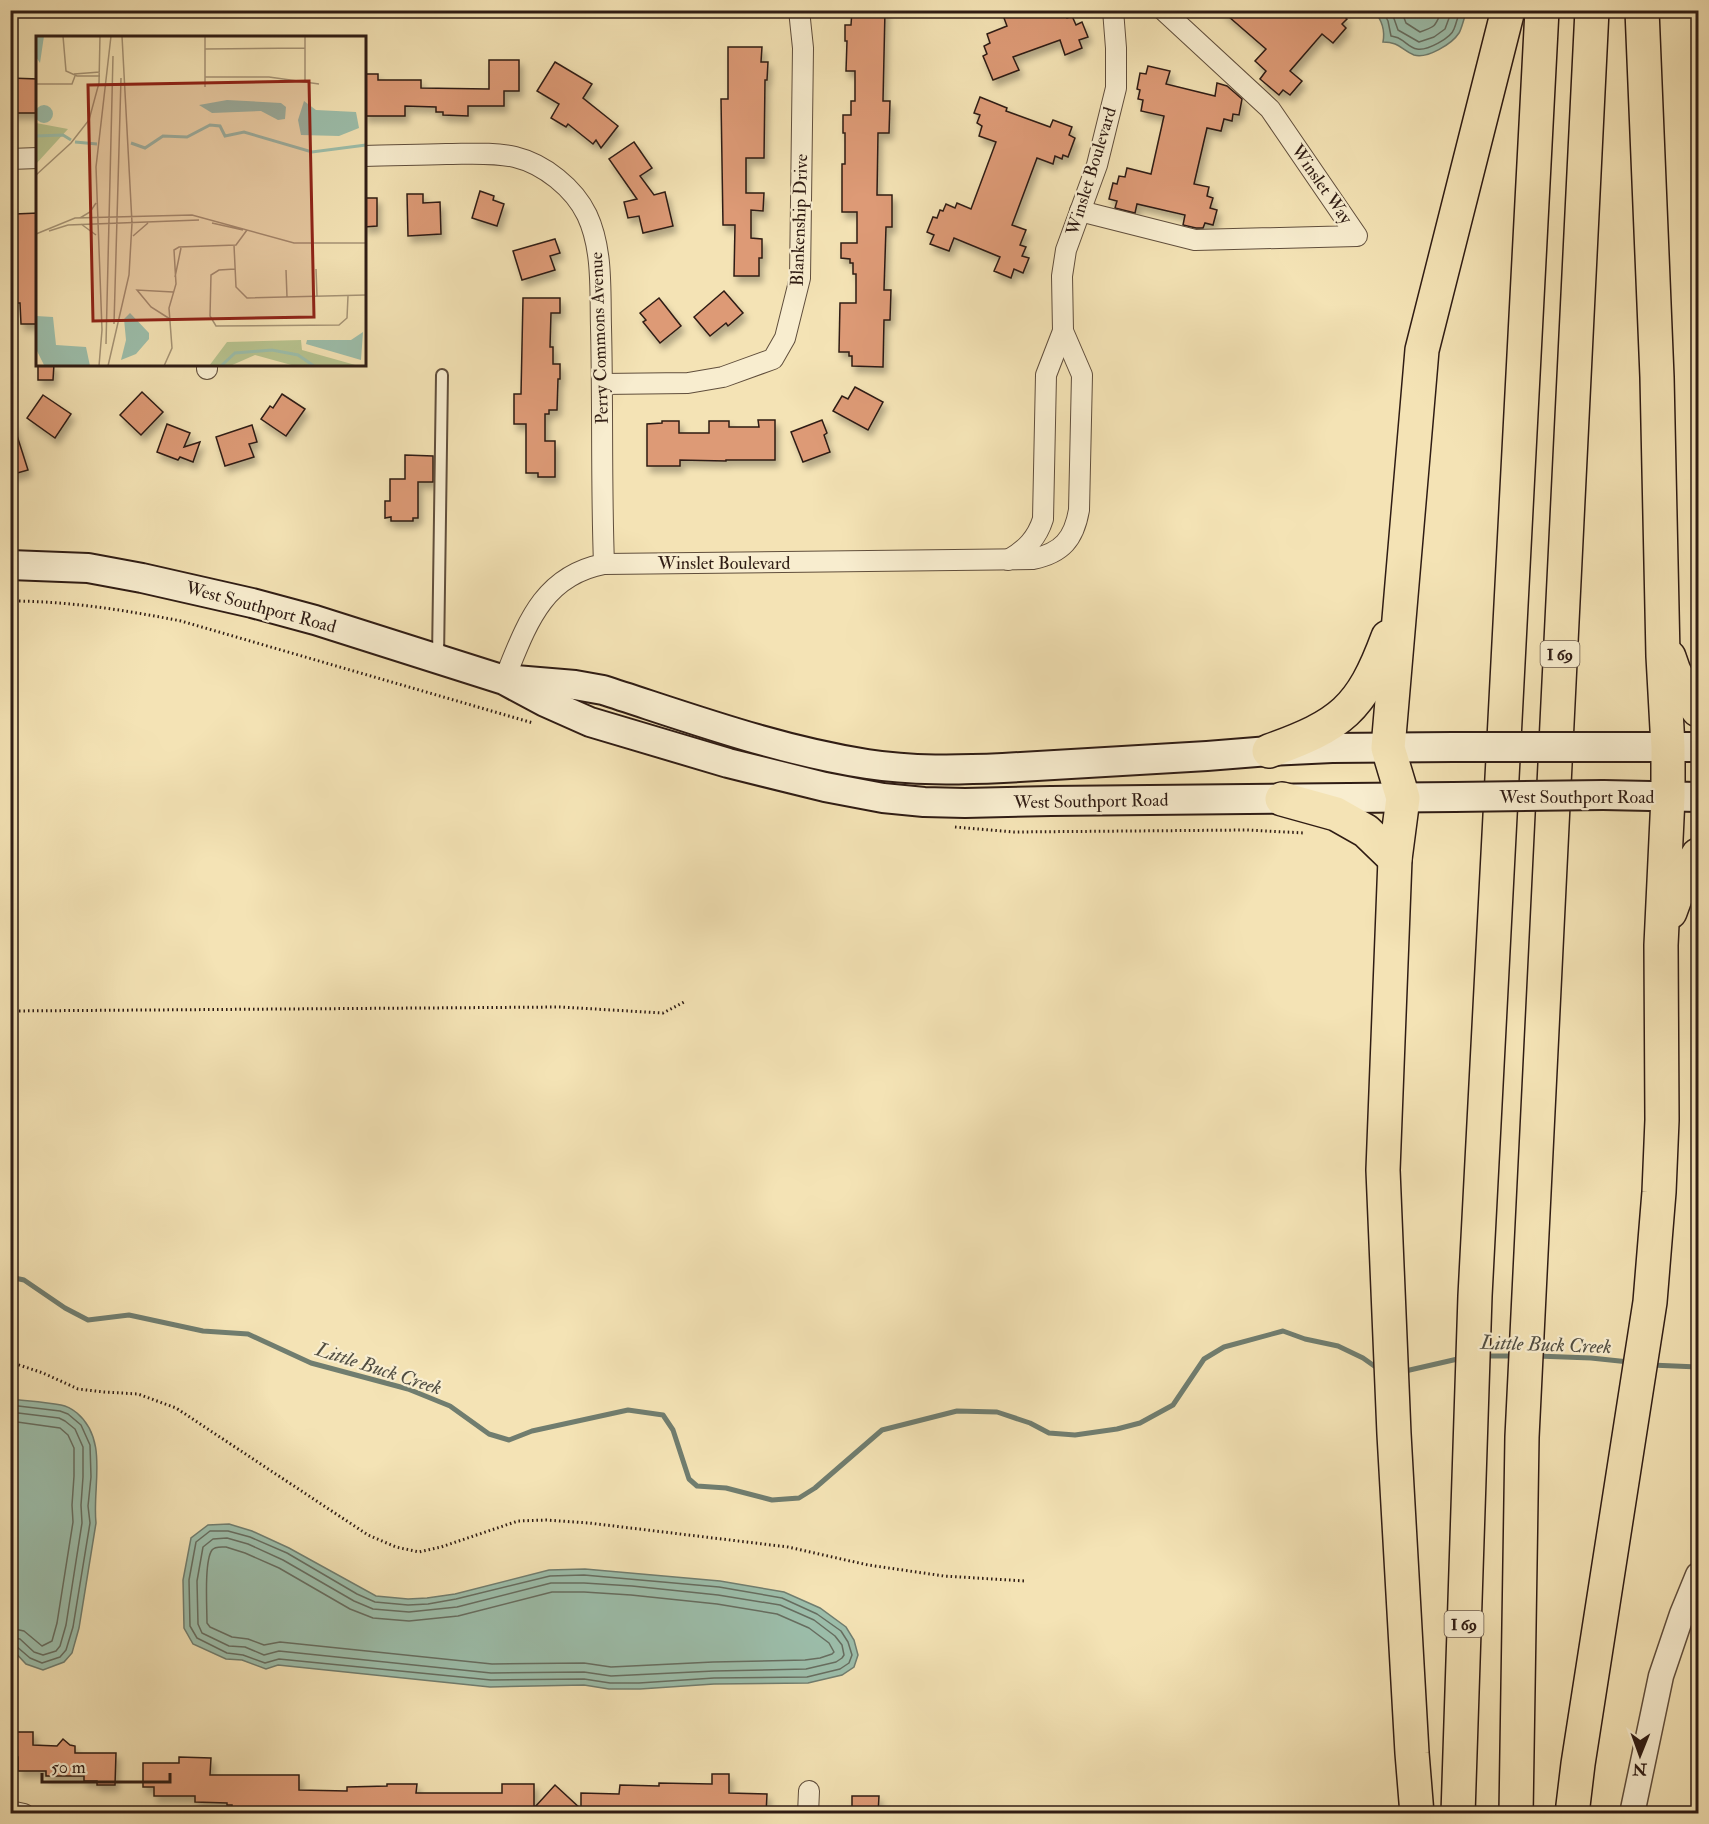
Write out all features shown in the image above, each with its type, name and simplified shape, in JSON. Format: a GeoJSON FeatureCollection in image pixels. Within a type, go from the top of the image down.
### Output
{"type":"FeatureCollection","features":[{"type":"Feature","properties":{"kind":"highway"},"geometry":{"type":"LineString","coordinates":[[1417,1814],[1394,1434],[1383,1170],[1395,859],[1403,798],[1388,748],[1422,350],[1508,10]]}},
{"type":"Feature","properties":{"kind":"highway","name":"I 69"},"geometry":{"type":"LineString","coordinates":[[1458,1814],[1475,1296],[1542,10]]}},
{"type":"Feature","properties":{"kind":"highway","name":"I 69"},"geometry":{"type":"LineString","coordinates":[[1516,1814],[1522,1437],[1592,10]]}},
{"type":"Feature","properties":{"kind":"highway"},"geometry":{"type":"LineString","coordinates":[[1572,1814],[1650,1302],[1662,1120],[1661,945],[1683,797],[1683,747],[1663,657],[1657,377],[1642,10]]}},
{"type":"Feature","properties":{"kind":"highway"},"geometry":{"type":"LineString","coordinates":[[1269,751],[1317,732],[1348,711],[1369,683],[1402,592]]}},
{"type":"Feature","properties":{"kind":"highway"},"geometry":{"type":"LineString","coordinates":[[1663,627],[1676,677],[1698,710]]}},
{"type":"Feature","properties":{"kind":"highway"},"geometry":{"type":"LineString","coordinates":[[1282,799],[1336,814],[1366,831],[1395,859]]}},
{"type":"Feature","properties":{"kind":"highway"},"geometry":{"type":"LineString","coordinates":[[1661,945],[1671,906],[1681,882],[1698,855]]}},
{"type":"Feature","properties":{"kind":"main road","name":"West Southport Road"},"geometry":{"type":"LineString","coordinates":[[10,565],[88,568],[200,590],[315,620],[504,680],[590,722],[728,763],[825,788],[883,798],[965,804],[1603,795],[1683,797]]}},
{"type":"Feature","properties":{"kind":"main road","name":"West Southport Road"},"geometry":{"type":"LineString","coordinates":[[504,680],[575,685],[603,690],[767,742],[828,757],[917,769],[1004,768],[1269,751],[1453,747],[1683,747]]}},
{"type":"Feature","properties":{"kind":"street","name":"Blankenship Drive"},"geometry":{"type":"LineString","coordinates":[[602,384],[688,383],[723,377],[773,359],[785,338],[800,278],[803,48],[800,10]]}},
{"type":"Feature","properties":{"kind":"street","name":"Winslet Boulevard"},"geometry":{"type":"LineString","coordinates":[[504,680],[529,621],[540,603],[556,585],[587,567],[604,564],[1033,559],[1056,552],[1066,544],[1073,533],[1079,510],[1082,375],[1063,331],[1062,286],[1066,250],[1097,165],[1116,88],[1113,10]]}},
{"type":"Feature","properties":{"kind":"street","name":"Winslet Way"},"geometry":{"type":"LineString","coordinates":[[1080,211],[1195,240],[1357,236],[1270,109],[1164,10]]}},
{"type":"Feature","properties":{"kind":"street","name":"Perry Commons Avenue"},"geometry":{"type":"LineString","coordinates":[[366,156],[477,154],[516,157],[548,171],[570,190],[587,215],[595,239],[599,264],[604,564]]}},
{"type":"Feature","properties":{"kind":"street"},"geometry":{"type":"LineString","coordinates":[[10,159],[36,159]]}},
{"type":"Feature","properties":{"kind":"street","name":"Winslet Boulevard"},"geometry":{"type":"LineString","coordinates":[[1007,560],[1020,553],[1031,543],[1043,519],[1046,375],[1063,331]]}},
{"type":"Feature","properties":{"kind":"street"},"geometry":{"type":"LineString","coordinates":[[1632,1814],[1661,1676],[1698,1575]]}},
{"type":"Feature","properties":{"kind":"street"},"geometry":{"type":"LineString","coordinates":[[808,1814],[809,1791]]}},
{"type":"Feature","properties":{"kind":"street"},"geometry":{"type":"LineString","coordinates":[[10,1811],[24,1814]]}},
{"type":"Feature","properties":{"kind":"lane"},"geometry":{"type":"LineString","coordinates":[[438,658],[442,375]]}},
{"type":"Feature","properties":{"kind":"path"},"geometry":{"type":"LineString","coordinates":[[10,1011],[560,1007],[663,1013],[686,1001]]}},
{"type":"Feature","properties":{"kind":"path"},"geometry":{"type":"LineString","coordinates":[[10,1362],[43,1373],[78,1389],[138,1394],[177,1408],[368,1535],[396,1547],[419,1552],[441,1547],[518,1521],[546,1520],[788,1547],[868,1565],[944,1576],[1024,1581]]}},
{"type":"Feature","properties":{"kind":"water"},"geometry":{"type":"Polygon","coordinates":[[[1374,11],[1467,11],[1456,37],[1439,50],[1419,56],[1393,43],[1383,42],[1382,26],[1374,11]]]}},
{"type":"Feature","properties":{"kind":"water"},"geometry":{"type":"Polygon","coordinates":[[[10,1399],[55,1404],[71,1409],[87,1424],[96,1450],[96,1523],[79,1628],[72,1653],[64,1662],[43,1670],[26,1664],[11,1648],[10,1399]]]}},
{"type":"Feature","properties":{"kind":"water"},"geometry":{"type":"Polygon","coordinates":[[[229,1524],[252,1531],[289,1548],[376,1596],[427,1598],[455,1594],[549,1570],[585,1569],[720,1581],[784,1592],[820,1608],[846,1627],[854,1640],[858,1655],[854,1667],[842,1675],[808,1683],[714,1684],[640,1689],[609,1689],[584,1685],[490,1687],[278,1665],[266,1669],[242,1660],[226,1659],[193,1644],[184,1628],[183,1580],[191,1538],[208,1525],[229,1524]]]}},
{"type":"Feature","properties":{"kind":"building"},"geometry":{"type":"Polygon","coordinates":[[[852,10],[885,10],[883,101],[890,101],[889,133],[878,133],[877,195],[892,195],[892,227],[886,227],[884,290],[891,290],[890,320],[884,320],[883,367],[852,366],[852,356],[849,356],[849,352],[839,352],[840,303],[856,303],[856,274],[853,274],[853,263],[850,263],[850,259],[841,258],[841,243],[857,243],[857,212],[842,212],[842,164],[845,164],[843,115],[851,115],[851,101],[855,101],[855,71],[846,71],[847,41],[845,41],[845,25],[851,25],[852,10]]]}},
{"type":"Feature","properties":{"kind":"building"},"geometry":{"type":"Polygon","coordinates":[[[1001,10],[1064,10],[1067,18],[1072,16],[1076,25],[1082,22],[1088,37],[1079,40],[1082,48],[1065,55],[1060,40],[1013,57],[1019,70],[993,80],[983,56],[987,54],[984,46],[990,43],[987,34],[1007,26],[1001,10]]]}},
{"type":"Feature","properties":{"kind":"building"},"geometry":{"type":"Polygon","coordinates":[[[1221,10],[1337,10],[1347,19],[1342,24],[1346,28],[1333,43],[1322,34],[1290,71],[1302,81],[1290,95],[1283,90],[1279,95],[1260,79],[1266,71],[1255,61],[1266,49],[1221,10]]]}},
{"type":"Feature","properties":{"kind":"building"},"geometry":{"type":"Polygon","coordinates":[[[728,47],[762,47],[761,62],[768,62],[767,80],[765,80],[764,158],[746,158],[746,193],[764,193],[763,211],[751,210],[751,238],[762,239],[759,276],[734,276],[735,225],[723,225],[721,99],[728,99],[728,47]]]}},
{"type":"Feature","properties":{"kind":"building"},"geometry":{"type":"Polygon","coordinates":[[[489,60],[519,60],[519,91],[504,91],[504,106],[468,106],[468,116],[443,115],[443,112],[436,112],[436,107],[405,106],[405,116],[366,116],[366,74],[378,74],[378,80],[421,80],[421,88],[489,89],[489,60]]]}},
{"type":"Feature","properties":{"kind":"building"},"geometry":{"type":"Polygon","coordinates":[[[555,62],[592,84],[583,98],[618,126],[601,148],[596,140],[593,144],[568,124],[566,127],[551,118],[559,104],[537,91],[555,62]]]}},
{"type":"Feature","properties":{"kind":"building"},"geometry":{"type":"Polygon","coordinates":[[[1148,66],[1170,71],[1166,84],[1215,96],[1217,83],[1227,86],[1242,99],[1239,115],[1233,114],[1232,121],[1224,119],[1221,131],[1207,128],[1194,184],[1209,187],[1207,196],[1213,198],[1210,208],[1217,210],[1213,225],[1205,223],[1203,228],[1196,228],[1183,225],[1185,215],[1137,204],[1135,213],[1115,208],[1117,201],[1109,199],[1113,183],[1117,184],[1119,176],[1125,177],[1127,168],[1151,174],[1164,116],[1141,111],[1143,100],[1138,99],[1140,90],[1137,89],[1140,73],[1146,74],[1148,66]]]}},
{"type":"Feature","properties":{"kind":"building"},"geometry":{"type":"Polygon","coordinates":[[[10,78],[36,79],[36,113],[10,113],[10,78]]]}},
{"type":"Feature","properties":{"kind":"building"},"geometry":{"type":"Polygon","coordinates":[[[980,97],[1007,108],[1006,111],[1050,127],[1053,120],[1072,127],[1069,135],[1075,138],[1068,157],[1063,155],[1062,159],[1055,156],[1053,164],[1037,158],[1012,225],[1026,230],[1020,245],[1026,247],[1022,256],[1029,258],[1023,273],[1014,269],[1011,278],[994,271],[1000,257],[954,238],[949,251],[930,244],[934,235],[927,232],[933,217],[937,218],[940,210],[943,211],[946,204],[955,208],[957,203],[971,209],[996,142],[979,136],[982,126],[977,123],[980,115],[974,113],[980,97]]]}},
{"type":"Feature","properties":{"kind":"building"},"geometry":{"type":"Polygon","coordinates":[[[634,142],[652,168],[640,176],[654,195],[665,192],[673,226],[643,233],[639,216],[628,218],[624,202],[637,199],[609,159],[634,142]]]}},
{"type":"Feature","properties":{"kind":"building"},"geometry":{"type":"Polygon","coordinates":[[[480,191],[494,196],[493,200],[504,204],[497,226],[472,218],[480,191]]]}},
{"type":"Feature","properties":{"kind":"building"},"geometry":{"type":"Polygon","coordinates":[[[407,194],[423,194],[423,203],[440,202],[441,234],[408,236],[407,194]]]}},
{"type":"Feature","properties":{"kind":"building"},"geometry":{"type":"Polygon","coordinates":[[[366,198],[377,198],[377,226],[366,227],[366,198]]]}},
{"type":"Feature","properties":{"kind":"building"},"geometry":{"type":"Polygon","coordinates":[[[36,213],[36,324],[21,324],[20,303],[17,303],[15,214],[36,213]]]}},
{"type":"Feature","properties":{"kind":"building"},"geometry":{"type":"Polygon","coordinates":[[[555,239],[560,253],[550,256],[555,270],[522,280],[513,251],[555,239]]]}},
{"type":"Feature","properties":{"kind":"building"},"geometry":{"type":"Polygon","coordinates":[[[724,291],[743,313],[728,326],[726,323],[710,336],[694,317],[724,291]]]}},
{"type":"Feature","properties":{"kind":"building"},"geometry":{"type":"Polygon","coordinates":[[[523,298],[560,298],[560,313],[551,313],[550,347],[553,347],[553,364],[560,364],[557,410],[549,410],[549,414],[545,414],[545,441],[555,441],[555,477],[538,477],[538,473],[526,473],[526,424],[514,424],[514,394],[521,394],[523,298]]]}},
{"type":"Feature","properties":{"kind":"building"},"geometry":{"type":"Polygon","coordinates":[[[659,298],[681,326],[660,343],[643,322],[646,320],[640,313],[659,298]]]}},
{"type":"Feature","properties":{"kind":"building"},"geometry":{"type":"Polygon","coordinates":[[[38,366],[54,366],[53,380],[38,380],[38,366]]]}},
{"type":"Feature","properties":{"kind":"building"},"geometry":{"type":"Polygon","coordinates":[[[855,387],[883,402],[868,430],[833,411],[842,396],[848,399],[855,387]]]}},
{"type":"Feature","properties":{"kind":"building"},"geometry":{"type":"Polygon","coordinates":[[[142,392],[163,412],[141,435],[120,415],[142,392]]]}},
{"type":"Feature","properties":{"kind":"building"},"geometry":{"type":"Polygon","coordinates":[[[282,394],[305,409],[286,436],[261,419],[270,406],[273,408],[282,394]]]}},
{"type":"Feature","properties":{"kind":"building"},"geometry":{"type":"Polygon","coordinates":[[[43,395],[71,414],[55,438],[27,418],[43,395]]]}},
{"type":"Feature","properties":{"kind":"building"},"geometry":{"type":"Polygon","coordinates":[[[758,420],[775,420],[775,460],[680,460],[680,466],[647,466],[647,424],[679,421],[679,433],[709,433],[709,421],[729,421],[729,427],[759,427],[758,420]]]}},
{"type":"Feature","properties":{"kind":"building"},"geometry":{"type":"Polygon","coordinates":[[[822,420],[830,452],[803,462],[791,432],[822,420]]]}},
{"type":"Feature","properties":{"kind":"building"},"geometry":{"type":"Polygon","coordinates":[[[13,423],[28,470],[10,475],[10,424],[13,423]]]}},
{"type":"Feature","properties":{"kind":"building"},"geometry":{"type":"Polygon","coordinates":[[[167,424],[190,433],[184,447],[200,442],[193,462],[180,457],[178,460],[157,452],[167,424]]]}},
{"type":"Feature","properties":{"kind":"building"},"geometry":{"type":"Polygon","coordinates":[[[252,425],[257,442],[249,444],[254,457],[225,466],[216,437],[252,425]]]}},
{"type":"Feature","properties":{"kind":"building"},"geometry":{"type":"Polygon","coordinates":[[[405,455],[433,456],[433,482],[418,482],[418,518],[413,518],[413,521],[391,521],[391,517],[385,518],[385,501],[390,501],[390,479],[405,479],[405,455]]]}},
{"type":"Feature","properties":{"kind":"building"},"geometry":{"type":"Polygon","coordinates":[[[10,1732],[33,1732],[33,1745],[57,1746],[63,1739],[75,1746],[75,1753],[116,1753],[115,1785],[97,1785],[97,1781],[84,1781],[84,1776],[46,1776],[46,1771],[18,1771],[18,1757],[10,1757],[10,1732]]]}},
{"type":"Feature","properties":{"kind":"building"},"geometry":{"type":"Polygon","coordinates":[[[179,1757],[211,1758],[210,1775],[299,1775],[299,1790],[347,1791],[347,1787],[417,1784],[416,1793],[502,1793],[502,1784],[534,1784],[534,1808],[555,1785],[581,1809],[581,1793],[619,1794],[620,1785],[712,1784],[712,1774],[729,1774],[729,1793],[767,1794],[766,1814],[283,1814],[283,1811],[268,1811],[268,1809],[232,1809],[232,1805],[227,1805],[227,1803],[195,1802],[195,1796],[154,1796],[154,1787],[143,1787],[143,1763],[179,1763],[179,1757]]]}},
{"type":"Feature","properties":{"kind":"building"},"geometry":{"type":"Polygon","coordinates":[[[852,1796],[879,1796],[878,1814],[852,1814],[852,1796]]]}},
{"type":"Feature","properties":{"kind":"waterway","name":"Little Buck Creek"},"geometry":{"type":"LineString","coordinates":[[10,1277],[24,1280],[65,1308],[88,1320],[129,1315],[203,1331],[248,1334],[311,1363],[408,1389],[450,1406],[489,1434],[509,1440],[532,1431],[628,1410],[663,1415],[673,1430],[689,1479],[697,1486],[726,1488],[772,1500],[799,1498],[815,1488],[882,1430],[957,1411],[997,1412],[1030,1423],[1049,1433],[1075,1435],[1140,1423],[1173,1405],[1204,1359],[1224,1347],[1283,1331],[1305,1339],[1338,1346],[1363,1358],[1380,1370]]}},
{"type":"Feature","properties":{"kind":"waterway","name":"Little Buck Creek"},"geometry":{"type":"LineString","coordinates":[[1483,1356],[1516,1356]]}},
{"type":"Feature","properties":{"kind":"waterway","name":"Little Buck Creek"},"geometry":{"type":"LineString","coordinates":[[1537,1356],[1629,1362]]}},
{"type":"Feature","properties":{"kind":"waterway","name":"Little Buck Creek"},"geometry":{"type":"LineString","coordinates":[[1401,1372],[1462,1358]]}},
{"type":"Feature","properties":{"kind":"waterway","name":"Little Buck Creek"},"geometry":{"type":"LineString","coordinates":[[1651,1365],[1698,1367]]}}]}
